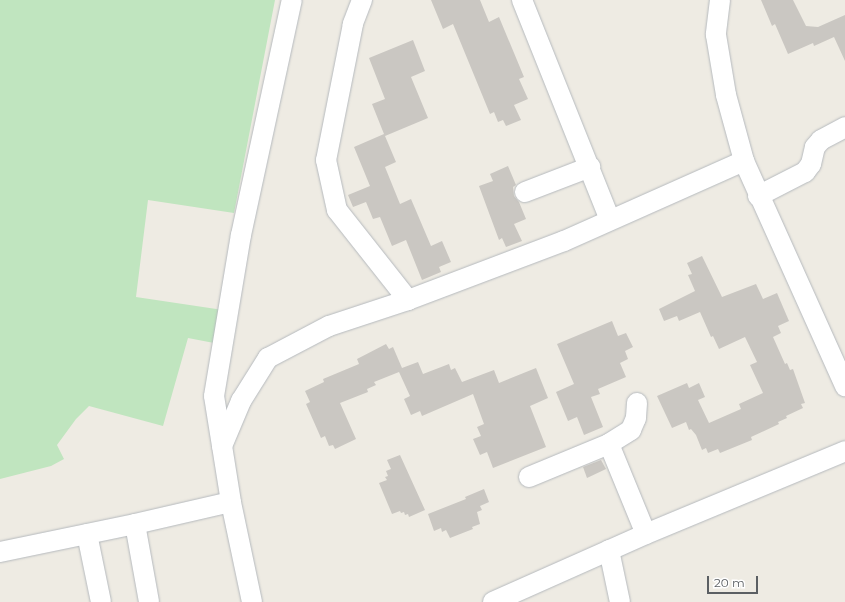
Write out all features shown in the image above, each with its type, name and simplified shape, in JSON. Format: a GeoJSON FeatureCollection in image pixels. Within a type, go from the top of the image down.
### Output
{"type":"FeatureCollection","features":[{"type":"Feature","properties":{"kind":"lane"},"geometry":{"type":"LineString","coordinates":[[252,602],[231,502],[214,396],[241,235],[292,0]]}},
{"type":"Feature","properties":{"kind":"lane"},"geometry":{"type":"LineString","coordinates":[[362,0],[351,31],[326,160],[337,210],[408,300]]}},
{"type":"Feature","properties":{"kind":"lane"},"geometry":{"type":"LineString","coordinates":[[522,0],[610,220]]}},
{"type":"Feature","properties":{"kind":"lane"},"geometry":{"type":"LineString","coordinates":[[720,0],[716,35],[726,95],[744,161],[758,196],[845,386]]}},
{"type":"Feature","properties":{"kind":"lane"},"geometry":{"type":"LineString","coordinates":[[758,196],[805,172],[811,164],[815,147],[821,140],[845,127]]}},
{"type":"Feature","properties":{"kind":"lane"},"geometry":{"type":"LineString","coordinates":[[222,446],[241,401],[268,358],[329,326],[408,300],[564,241],[744,161]]}},
{"type":"Feature","properties":{"kind":"lane"},"geometry":{"type":"LineString","coordinates":[[526,192],[590,167]]}},
{"type":"Feature","properties":{"kind":"lane"},"geometry":{"type":"LineString","coordinates":[[529,477],[609,444],[631,430],[636,418],[637,403]]}},
{"type":"Feature","properties":{"kind":"lane"},"geometry":{"type":"LineString","coordinates":[[609,444],[646,534]]}},
{"type":"Feature","properties":{"kind":"lane"},"geometry":{"type":"LineString","coordinates":[[493,602],[646,534],[845,451]]}},
{"type":"Feature","properties":{"kind":"lane"},"geometry":{"type":"LineString","coordinates":[[0,552],[231,502]]}},
{"type":"Feature","properties":{"kind":"lane"},"geometry":{"type":"LineString","coordinates":[[135,524],[149,602]]}},
{"type":"Feature","properties":{"kind":"lane"},"geometry":{"type":"LineString","coordinates":[[87,534],[101,602]]}},
{"type":"Feature","properties":{"kind":"lane"},"geometry":{"type":"LineString","coordinates":[[609,550],[620,602]]}},
{"type":"Feature","properties":{"kind":"green space"},"geometry":{"type":"Polygon","coordinates":[[[0,0],[275,0],[234,213],[148,200],[136,297],[223,310],[214,343],[188,338],[163,426],[89,406],[76,419],[57,445],[64,459],[51,466],[0,479],[0,0]]]}},
{"type":"Feature","properties":{"kind":"building"},"geometry":{"type":"Polygon","coordinates":[[[431,0],[480,0],[489,22],[499,17],[524,77],[519,79],[528,99],[514,105],[521,120],[506,126],[503,120],[498,122],[494,112],[490,114],[453,24],[443,29],[431,0]]]}},
{"type":"Feature","properties":{"kind":"building"},"geometry":{"type":"Polygon","coordinates":[[[761,0],[793,0],[806,26],[818,27],[845,15],[845,61],[834,37],[814,46],[813,43],[788,54],[775,24],[772,26],[761,0]]]}},
{"type":"Feature","properties":{"kind":"building"},"geometry":{"type":"Polygon","coordinates":[[[413,40],[425,71],[411,77],[428,118],[385,136],[396,162],[385,167],[400,204],[411,199],[431,246],[442,241],[451,262],[439,267],[441,272],[422,280],[406,240],[392,246],[380,217],[373,219],[366,202],[353,207],[348,195],[370,186],[354,147],[384,134],[372,104],[385,99],[369,58],[413,40]]]}},
{"type":"Feature","properties":{"kind":"building"},"geometry":{"type":"Polygon","coordinates":[[[508,166],[516,185],[513,187],[514,196],[519,202],[526,219],[514,224],[522,241],[506,247],[502,238],[499,240],[479,186],[493,181],[490,174],[508,166]]]}},
{"type":"Feature","properties":{"kind":"building"},"geometry":{"type":"Polygon","coordinates":[[[702,256],[722,297],[756,284],[763,299],[777,293],[789,321],[778,326],[781,333],[773,337],[785,364],[787,363],[790,370],[793,369],[805,403],[801,404],[803,408],[786,416],[787,418],[778,422],[779,424],[751,437],[752,440],[720,453],[718,449],[708,453],[706,448],[702,450],[696,435],[691,429],[689,430],[686,422],[672,428],[657,396],[687,383],[689,388],[699,383],[705,397],[698,400],[709,423],[741,409],[739,404],[763,393],[750,365],[757,362],[745,337],[719,349],[713,336],[711,337],[700,312],[679,321],[677,316],[664,321],[659,309],[695,291],[688,275],[692,274],[687,263],[702,256]]]}},
{"type":"Feature","properties":{"kind":"building"},"geometry":{"type":"Polygon","coordinates":[[[612,321],[618,336],[626,333],[633,347],[625,351],[628,359],[620,363],[626,377],[598,389],[600,394],[591,397],[603,427],[584,435],[577,417],[568,421],[556,392],[574,384],[557,344],[612,321]]]}},
{"type":"Feature","properties":{"kind":"building"},"geometry":{"type":"Polygon","coordinates":[[[386,344],[389,349],[393,347],[402,368],[418,362],[423,374],[449,364],[451,370],[455,368],[462,382],[494,370],[499,383],[536,368],[548,398],[530,406],[546,447],[493,468],[487,452],[480,455],[473,439],[481,436],[477,427],[484,424],[473,394],[422,416],[420,411],[411,415],[404,399],[410,396],[399,372],[374,382],[376,385],[367,389],[368,392],[340,403],[356,439],[335,449],[333,445],[329,446],[325,436],[321,438],[306,404],[310,402],[305,391],[324,382],[323,379],[359,364],[357,359],[386,344]]]}},
{"type":"Feature","properties":{"kind":"building"},"geometry":{"type":"Polygon","coordinates":[[[400,455],[425,510],[409,517],[408,514],[405,515],[404,512],[401,513],[400,511],[392,514],[379,483],[387,480],[385,477],[388,476],[386,471],[391,469],[387,460],[400,455]]]}},
{"type":"Feature","properties":{"kind":"building"},"geometry":{"type":"Polygon","coordinates":[[[601,460],[606,469],[587,478],[583,467],[601,460]]]}},
{"type":"Feature","properties":{"kind":"building"},"geometry":{"type":"Polygon","coordinates":[[[484,489],[489,502],[480,506],[482,510],[477,512],[480,524],[472,527],[473,529],[450,538],[446,530],[442,532],[441,528],[434,531],[428,514],[466,499],[465,497],[484,489]]]}}]}
